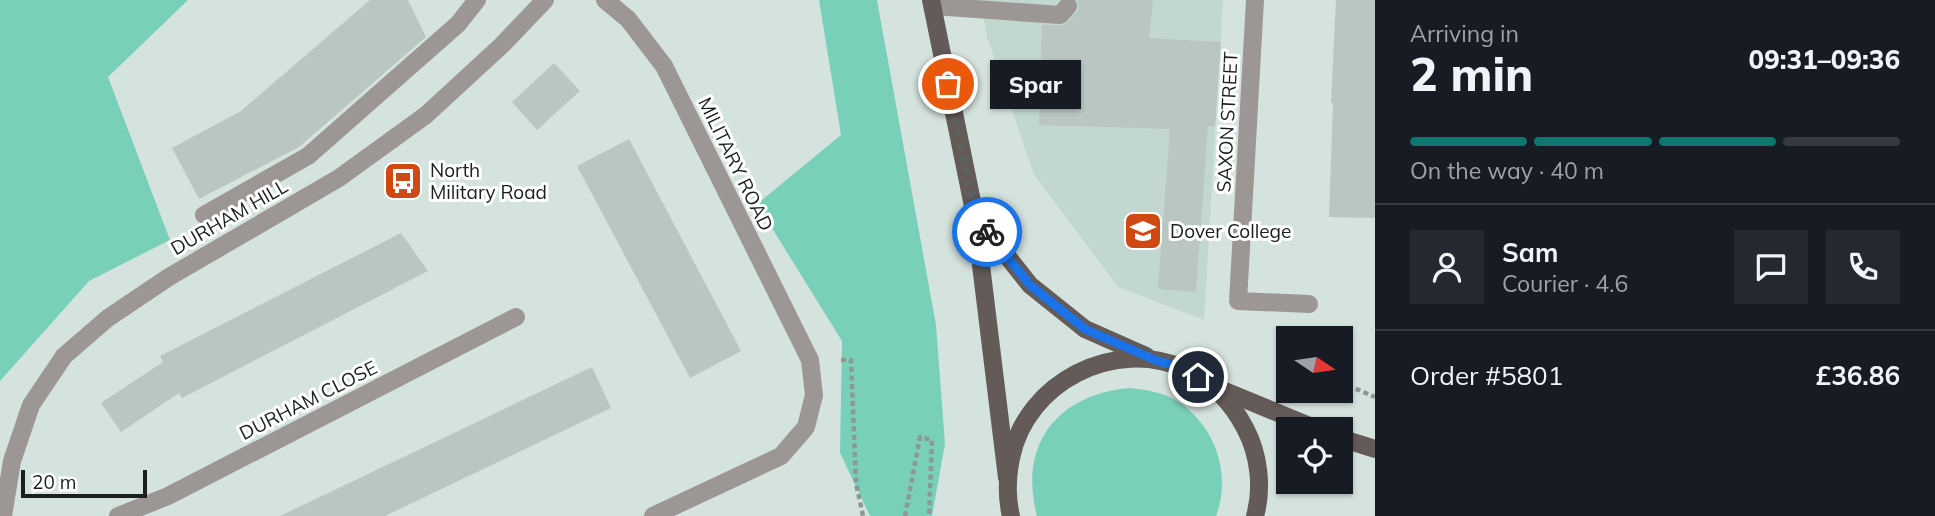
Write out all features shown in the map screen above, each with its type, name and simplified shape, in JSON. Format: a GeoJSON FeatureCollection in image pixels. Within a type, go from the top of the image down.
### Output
{"type":"FeatureCollection","features":[{"type":"Feature","properties":{"kind":"main road"},"geometry":{"type":"LineString","coordinates":[[932,3],[975,216],[1011,516]]}},
{"type":"Feature","properties":{"kind":"main road"},"geometry":{"type":"LineString","coordinates":[[975,216],[1030,285],[1085,329],[1155,360],[1185,369],[1211,385],[1288,417]]}},
{"type":"Feature","properties":{"kind":"main road"},"geometry":{"type":"LineString","coordinates":[[1007,478],[1014,443],[1030,412],[1055,386],[1085,368],[1108,362],[1120,359],[1155,360]]}},
{"type":"Feature","properties":{"kind":"main road"},"geometry":{"type":"LineString","coordinates":[[1211,385],[1235,409],[1251,439],[1259,472],[1255,516]]}},
{"type":"Feature","properties":{"kind":"main road"},"geometry":{"type":"LineString","coordinates":[[1353,442],[1375,449]]}},
{"type":"Feature","properties":{"kind":"street"},"geometry":{"type":"LineString","coordinates":[[204,215],[308,156],[457,24],[477,0]]}},
{"type":"Feature","properties":{"kind":"street","name":"DURHAM HILL"},"geometry":{"type":"LineString","coordinates":[[4,516],[12,461],[31,405],[64,356],[108,318],[169,277],[339,178],[426,115],[502,45],[545,0]]}},
{"type":"Feature","properties":{"kind":"street","name":"MILITARY ROAD"},"geometry":{"type":"LineString","coordinates":[[605,0],[628,19],[664,66],[810,360],[814,395],[806,427],[781,456],[653,516]]}},
{"type":"Feature","properties":{"kind":"street","name":"SAXON STREET"},"geometry":{"type":"LineString","coordinates":[[1255,0],[1238,301],[1309,304]]}},
{"type":"Feature","properties":{"kind":"street"},"geometry":{"type":"LineString","coordinates":[[932,3],[1060,15],[1068,6]]}},
{"type":"Feature","properties":{"kind":"street","name":"DURHAM CLOSE"},"geometry":{"type":"LineString","coordinates":[[118,516],[168,496],[516,317]]}},
{"type":"Feature","properties":{"kind":"path"},"geometry":{"type":"LineString","coordinates":[[810,360],[851,360],[856,482],[863,516]]}},
{"type":"Feature","properties":{"kind":"path"},"geometry":{"type":"LineString","coordinates":[[1353,388],[1375,397]]}},
{"type":"Feature","properties":{"kind":"path"},"geometry":{"type":"LineString","coordinates":[[905,516],[920,437],[932,440],[929,516]]}},
{"type":"Feature","properties":{"kind":"shaded area","name":"Dover College"},"geometry":{"type":"Polygon","coordinates":[[[981,0],[1223,0],[1204,320],[1118,287],[1034,175],[987,37],[981,0]]]}},
{"type":"Feature","properties":{"kind":"green space"},"geometry":{"type":"Polygon","coordinates":[[[0,0],[188,0],[108,77],[170,240],[89,281],[0,381],[0,0]]]}},
{"type":"Feature","properties":{"kind":"green space"},"geometry":{"type":"Polygon","coordinates":[[[819,0],[877,0],[936,325],[945,444],[932,516],[870,516],[840,453],[842,341],[757,204],[841,135],[819,0]]]}},
{"type":"Feature","properties":{"kind":"green space"},"geometry":{"type":"Polygon","coordinates":[[[1130,388],[1172,398],[1201,423],[1217,452],[1221,467],[1222,484],[1216,516],[1037,516],[1033,466],[1039,445],[1049,427],[1064,412],[1082,400],[1105,392],[1130,388]]]}},
{"type":"Feature","properties":{"kind":"building"},"geometry":{"type":"Polygon","coordinates":[[[370,0],[408,0],[426,37],[299,147],[199,199],[172,148],[241,111],[370,0]]]}},
{"type":"Feature","properties":{"kind":"building"},"geometry":{"type":"Polygon","coordinates":[[[1077,0],[1153,0],[1149,38],[1221,42],[1215,126],[1208,126],[1196,292],[1158,289],[1170,129],[1039,125],[1042,25],[1065,25],[1079,9],[1077,0]]]}},
{"type":"Feature","properties":{"kind":"building"},"geometry":{"type":"Polygon","coordinates":[[[1336,0],[1375,0],[1375,218],[1329,217],[1336,0]]]}},
{"type":"Feature","properties":{"kind":"building"},"geometry":{"type":"Polygon","coordinates":[[[554,63],[580,91],[537,130],[512,102],[554,63]]]}},
{"type":"Feature","properties":{"kind":"building"},"geometry":{"type":"Polygon","coordinates":[[[629,139],[741,351],[690,378],[577,166],[629,139]]]}},
{"type":"Feature","properties":{"kind":"building"},"geometry":{"type":"Polygon","coordinates":[[[401,233],[428,271],[182,398],[179,393],[121,432],[101,403],[163,362],[160,356],[401,233]]]}},
{"type":"Feature","properties":{"kind":"building"},"geometry":{"type":"Polygon","coordinates":[[[592,367],[611,408],[385,516],[280,516],[592,367]]]}},
{"type":"Feature","properties":{"kind":"way so far"},"geometry":{"type":"LineString","coordinates":[[948,84],[975,216],[987,232]]}},
{"type":"Feature","properties":{"kind":"place","name":"Spar"},"geometry":{"type":"Point","coordinates":[948,84]}},
{"type":"Feature","properties":{"kind":"place","name":"North Military Road"},"geometry":{"type":"Point","coordinates":[403,181]}},
{"type":"Feature","properties":{"kind":"place","name":"Dover College"},"geometry":{"type":"Point","coordinates":[1143,231]}},
{"type":"Feature","properties":{"kind":"route"},"geometry":{"type":"LineString","coordinates":[[987,232],[1030,285],[1085,329],[1155,360],[1185,369],[1198,377]]}}]}
